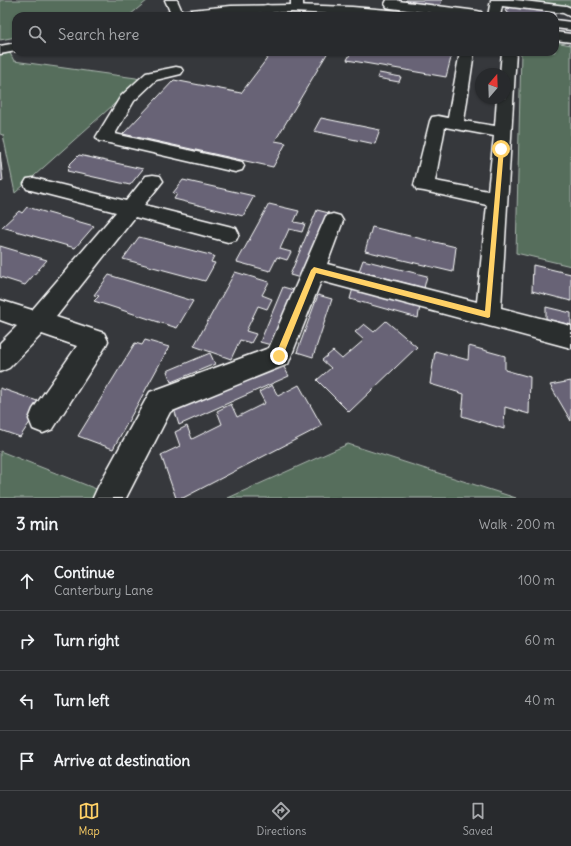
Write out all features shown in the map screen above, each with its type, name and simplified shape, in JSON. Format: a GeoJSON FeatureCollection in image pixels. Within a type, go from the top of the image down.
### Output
{"type":"FeatureCollection","features":[{"type":"Feature","properties":{"kind":"street"},"geometry":{"type":"LineString","coordinates":[[171,0],[174,12]]}},
{"type":"Feature","properties":{"kind":"street"},"geometry":{"type":"LineString","coordinates":[[393,0],[391,4],[459,12],[462,0]]}},
{"type":"Feature","properties":{"kind":"street"},"geometry":{"type":"LineString","coordinates":[[495,12],[496,2],[502,2],[566,10],[571,13]]}},
{"type":"Feature","properties":{"kind":"street"},"geometry":{"type":"LineString","coordinates":[[269,12],[297,4],[362,12]]}},
{"type":"Feature","properties":{"kind":"street"},"geometry":{"type":"LineString","coordinates":[[559,24],[571,26]]}},
{"type":"Feature","properties":{"kind":"street"},"geometry":{"type":"LineString","coordinates":[[559,36],[571,38]]}},
{"type":"Feature","properties":{"kind":"street"},"geometry":{"type":"LineString","coordinates":[[0,50],[12,48]]}},
{"type":"Feature","properties":{"kind":"street"},"geometry":{"type":"LineString","coordinates":[[455,124],[467,56]]}},
{"type":"Feature","properties":{"kind":"street"},"geometry":{"type":"LineString","coordinates":[[488,315],[510,56]]}},
{"type":"Feature","properties":{"kind":"street"},"geometry":{"type":"LineString","coordinates":[[176,71],[151,76],[127,98],[105,137],[235,166]]}},
{"type":"Feature","properties":{"kind":"street"},"geometry":{"type":"LineString","coordinates":[[497,200],[424,185],[438,121],[503,133]]}},
{"type":"Feature","properties":{"kind":"street"},"geometry":{"type":"LineString","coordinates":[[0,360],[37,323],[153,181]]}},
{"type":"Feature","properties":{"kind":"street"},"geometry":{"type":"LineString","coordinates":[[34,184],[228,234]]}},
{"type":"Feature","properties":{"kind":"street"},"geometry":{"type":"LineString","coordinates":[[109,498],[160,402],[279,356],[333,221]]}},
{"type":"Feature","properties":{"kind":"street"},"geometry":{"type":"LineString","coordinates":[[314,270],[571,337]]}},
{"type":"Feature","properties":{"kind":"street"},"geometry":{"type":"LineString","coordinates":[[0,310],[95,341],[43,419]]}},
{"type":"Feature","properties":{"kind":"green space"},"geometry":{"type":"Polygon","coordinates":[[[0,0],[148,0],[134,12],[12,12],[12,38],[0,40],[0,0]]]}},
{"type":"Feature","properties":{"kind":"green space"},"geometry":{"type":"Polygon","coordinates":[[[514,0],[571,0],[571,7],[514,0]]]}},
{"type":"Feature","properties":{"kind":"green space"},"geometry":{"type":"Polygon","coordinates":[[[559,43],[571,45],[571,266],[516,253],[521,56],[559,56],[559,43]]]}},
{"type":"Feature","properties":{"kind":"green space"},"geometry":{"type":"Polygon","coordinates":[[[10,53],[14,61],[136,78],[141,80],[15,193],[3,135],[0,134],[0,55],[10,53]]]}},
{"type":"Feature","properties":{"kind":"green space"},"geometry":{"type":"Polygon","coordinates":[[[348,444],[516,498],[228,498],[348,444]]]}},
{"type":"Feature","properties":{"kind":"green space"},"geometry":{"type":"Polygon","coordinates":[[[0,451],[119,498],[0,498],[0,451]]]}},
{"type":"Feature","properties":{"kind":"building"},"geometry":{"type":"Polygon","coordinates":[[[442,0],[440,6],[405,1],[442,0]]]}},
{"type":"Feature","properties":{"kind":"building"},"geometry":{"type":"Polygon","coordinates":[[[511,6],[554,12],[505,11],[506,8],[509,9],[511,6]]]}},
{"type":"Feature","properties":{"kind":"building"},"geometry":{"type":"Polygon","coordinates":[[[269,56],[326,56],[275,141],[286,143],[273,167],[123,134],[174,80],[241,93],[269,56]]]}},
{"type":"Feature","properties":{"kind":"building"},"geometry":{"type":"Polygon","coordinates":[[[349,56],[451,56],[446,77],[347,60],[349,56]]]}},
{"type":"Feature","properties":{"kind":"building"},"geometry":{"type":"Polygon","coordinates":[[[379,73],[401,77],[399,82],[377,78],[379,73]]]}},
{"type":"Feature","properties":{"kind":"building"},"geometry":{"type":"Polygon","coordinates":[[[321,118],[380,130],[375,144],[314,131],[321,118]]]}},
{"type":"Feature","properties":{"kind":"building"},"geometry":{"type":"Polygon","coordinates":[[[0,152],[3,181],[0,182],[0,152]]]}},
{"type":"Feature","properties":{"kind":"building"},"geometry":{"type":"Polygon","coordinates":[[[79,155],[143,169],[130,185],[67,171],[71,167],[68,166],[79,155]]]}},
{"type":"Feature","properties":{"kind":"building"},"geometry":{"type":"Polygon","coordinates":[[[183,180],[254,196],[243,216],[174,199],[177,194],[173,193],[183,180]]]}},
{"type":"Feature","properties":{"kind":"building"},"geometry":{"type":"Polygon","coordinates":[[[269,204],[299,211],[294,222],[305,224],[302,232],[289,229],[280,249],[291,252],[287,260],[277,257],[270,271],[237,262],[269,204]]]}},
{"type":"Feature","properties":{"kind":"building"},"geometry":{"type":"Polygon","coordinates":[[[27,207],[94,226],[75,248],[2,227],[19,211],[22,213],[27,207]]]}},
{"type":"Feature","properties":{"kind":"building"},"geometry":{"type":"Polygon","coordinates":[[[317,210],[329,213],[304,279],[290,275],[317,210]]]}},
{"type":"Feature","properties":{"kind":"building"},"geometry":{"type":"Polygon","coordinates":[[[372,227],[456,247],[453,272],[365,251],[372,227]]]}},
{"type":"Feature","properties":{"kind":"building"},"geometry":{"type":"Polygon","coordinates":[[[139,237],[214,256],[211,262],[215,263],[205,281],[123,259],[139,237]]]}},
{"type":"Feature","properties":{"kind":"building"},"geometry":{"type":"Polygon","coordinates":[[[0,246],[47,260],[25,285],[0,277],[0,246]]]}},
{"type":"Feature","properties":{"kind":"building"},"geometry":{"type":"Polygon","coordinates":[[[363,260],[427,276],[424,288],[359,271],[363,260]]]}},
{"type":"Feature","properties":{"kind":"building"},"geometry":{"type":"Polygon","coordinates":[[[533,265],[571,274],[571,301],[532,291],[533,265]]]}},
{"type":"Feature","properties":{"kind":"building"},"geometry":{"type":"Polygon","coordinates":[[[235,272],[269,282],[262,295],[272,299],[267,309],[258,306],[246,331],[256,334],[251,343],[240,340],[231,359],[194,346],[235,272]]]}},
{"type":"Feature","properties":{"kind":"building"},"geometry":{"type":"Polygon","coordinates":[[[109,275],[193,301],[177,328],[94,301],[99,296],[94,295],[109,275]]]}},
{"type":"Feature","properties":{"kind":"building"},"geometry":{"type":"Polygon","coordinates":[[[283,287],[297,291],[275,346],[260,342],[283,287]]]}},
{"type":"Feature","properties":{"kind":"building"},"geometry":{"type":"Polygon","coordinates":[[[353,288],[420,306],[418,318],[350,299],[353,288]]]}},
{"type":"Feature","properties":{"kind":"building"},"geometry":{"type":"Polygon","coordinates":[[[318,295],[332,299],[313,357],[297,352],[318,295]]]}},
{"type":"Feature","properties":{"kind":"building"},"geometry":{"type":"Polygon","coordinates":[[[546,307],[571,313],[571,325],[546,319],[546,307]]]}},
{"type":"Feature","properties":{"kind":"building"},"geometry":{"type":"Polygon","coordinates":[[[386,321],[417,347],[349,412],[317,380],[331,368],[322,360],[333,351],[342,359],[364,340],[355,332],[364,324],[374,332],[386,321]]]}},
{"type":"Feature","properties":{"kind":"building"},"geometry":{"type":"Polygon","coordinates":[[[145,340],[169,347],[113,449],[78,436],[135,343],[142,345],[145,340]]]}},
{"type":"Feature","properties":{"kind":"building"},"geometry":{"type":"Polygon","coordinates":[[[469,346],[505,356],[505,370],[530,377],[529,414],[505,407],[504,429],[462,416],[464,394],[430,384],[435,351],[468,360],[469,346]]]}},
{"type":"Feature","properties":{"kind":"building"},"geometry":{"type":"Polygon","coordinates":[[[210,353],[215,364],[171,382],[167,371],[210,353]]]}},
{"type":"Feature","properties":{"kind":"building"},"geometry":{"type":"Polygon","coordinates":[[[281,362],[289,376],[179,425],[174,409],[281,362]]]}},
{"type":"Feature","properties":{"kind":"building"},"geometry":{"type":"Polygon","coordinates":[[[571,381],[571,421],[550,385],[571,381]]]}},
{"type":"Feature","properties":{"kind":"building"},"geometry":{"type":"Polygon","coordinates":[[[272,385],[278,396],[299,385],[322,426],[183,498],[176,498],[161,455],[180,446],[175,432],[187,426],[192,439],[222,424],[217,411],[231,404],[237,417],[265,403],[259,392],[272,385]]]}},
{"type":"Feature","properties":{"kind":"building"},"geometry":{"type":"Polygon","coordinates":[[[0,388],[43,403],[20,437],[0,430],[0,388]]]}},
{"type":"Feature","properties":{"kind":"route"},"geometry":{"type":"LineString","coordinates":[[279,356],[314,270],[488,315],[501,149]]}}]}
